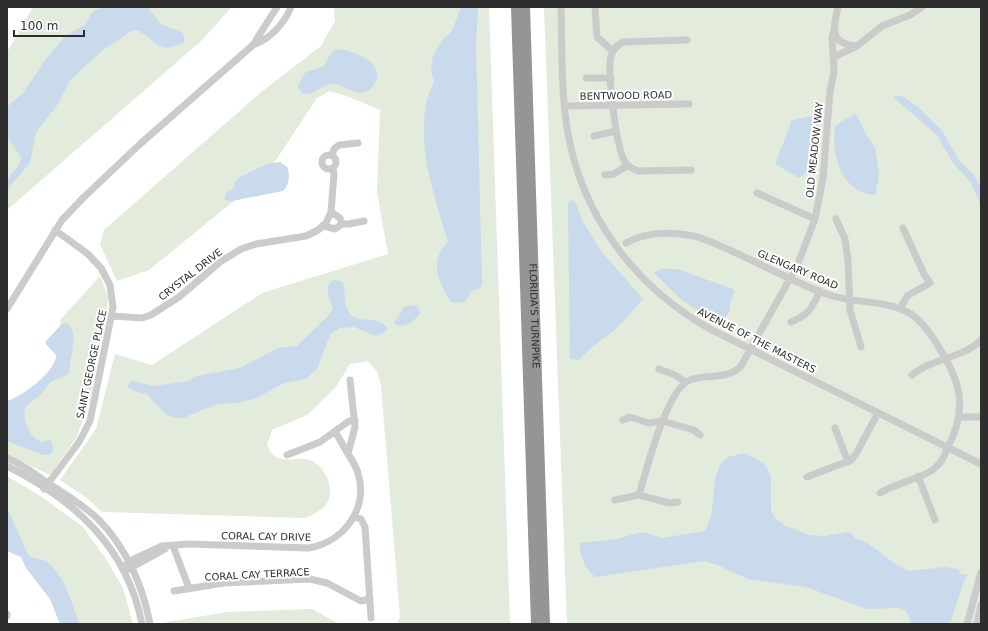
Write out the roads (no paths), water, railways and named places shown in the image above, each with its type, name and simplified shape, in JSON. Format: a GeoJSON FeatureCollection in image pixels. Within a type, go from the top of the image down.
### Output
{"type":"FeatureCollection","features":[{"type":"Feature","properties":{"kind":"highway","name":"FLORIDA'S TURNPIKE"},"geometry":{"type":"LineString","coordinates":[[516,7],[536,624]]}},
{"type":"Feature","properties":{"kind":"highway","name":"FLORIDA'S TURNPIKE"},"geometry":{"type":"LineString","coordinates":[[525,7],[545,624]]}},
{"type":"Feature","properties":{"kind":"street"},"geometry":{"type":"LineString","coordinates":[[7,309],[55,230],[83,198],[253,45],[277,7]]}},
{"type":"Feature","properties":{"kind":"street"},"geometry":{"type":"LineString","coordinates":[[253,45],[262,41],[278,28],[292,7]]}},
{"type":"Feature","properties":{"kind":"street","name":"AVENUE OF THE MASTERS"},"geometry":{"type":"LineString","coordinates":[[561,7],[564,106],[570,144],[582,184],[599,220],[617,249],[639,275],[675,307],[704,326],[981,464]]}},
{"type":"Feature","properties":{"kind":"street"},"geometry":{"type":"LineString","coordinates":[[595,7],[597,37],[613,51]]}},
{"type":"Feature","properties":{"kind":"street","name":"OLD MEADOW WAY"},"geometry":{"type":"LineString","coordinates":[[685,382],[694,378],[730,374],[742,366],[804,251],[815,218],[823,178],[830,91],[834,72],[832,38],[838,7]]}},
{"type":"Feature","properties":{"kind":"street"},"geometry":{"type":"LineString","coordinates":[[834,57],[857,46],[882,26],[910,15],[922,7]]}},
{"type":"Feature","properties":{"kind":"street"},"geometry":{"type":"LineString","coordinates":[[834,29],[840,41],[857,46]]}},
{"type":"Feature","properties":{"kind":"street"},"geometry":{"type":"LineString","coordinates":[[687,40],[626,42],[617,46],[611,56],[611,78],[612,106],[616,131],[624,159],[628,165],[635,170],[641,171],[691,170]]}},
{"type":"Feature","properties":{"kind":"street"},"geometry":{"type":"LineString","coordinates":[[586,78],[611,78]]}},
{"type":"Feature","properties":{"kind":"street","name":"BENTWOOD ROAD"},"geometry":{"type":"LineString","coordinates":[[564,106],[689,104]]}},
{"type":"Feature","properties":{"kind":"street"},"geometry":{"type":"LineString","coordinates":[[594,136],[616,131]]}},
{"type":"Feature","properties":{"kind":"street"},"geometry":{"type":"LineString","coordinates":[[332,156],[334,149],[339,145],[358,143]]}},
{"type":"Feature","properties":{"kind":"street"},"geometry":{"type":"LineString","coordinates":[[324,226],[331,212],[334,174],[333,169],[337,161],[332,156],[325,156],[322,163],[326,169],[333,169]]}},
{"type":"Feature","properties":{"kind":"street"},"geometry":{"type":"LineString","coordinates":[[605,174],[614,174],[628,165]]}},
{"type":"Feature","properties":{"kind":"street"},"geometry":{"type":"LineString","coordinates":[[757,192],[815,218]]}},
{"type":"Feature","properties":{"kind":"street"},"geometry":{"type":"LineString","coordinates":[[331,212],[340,218],[342,224],[364,220]]}},
{"type":"Feature","properties":{"kind":"street"},"geometry":{"type":"LineString","coordinates":[[836,219],[845,239],[851,300],[851,316],[862,347]]}},
{"type":"Feature","properties":{"kind":"street","name":"CRYSTAL DRIVE"},"geometry":{"type":"LineString","coordinates":[[112,316],[142,318],[151,315],[179,298],[220,262],[241,250],[256,244],[306,236],[324,226],[328,229],[335,229],[342,224]]}},
{"type":"Feature","properties":{"kind":"street"},"geometry":{"type":"LineString","coordinates":[[900,309],[907,296],[930,283],[924,274],[903,228]]}},
{"type":"Feature","properties":{"kind":"street","name":"SAINT GEORGE PLACE"},"geometry":{"type":"LineString","coordinates":[[47,486],[79,442],[90,421],[112,316],[111,291],[101,268],[88,254],[55,230]]}},
{"type":"Feature","properties":{"kind":"street","name":"GLENGARY ROAD"},"geometry":{"type":"LineString","coordinates":[[626,243],[647,235],[677,234],[693,236],[708,241],[820,291],[851,300],[884,304],[900,309],[911,314],[927,328],[946,358],[958,387],[960,417],[957,428],[938,466],[930,472],[888,488],[880,493]]}},
{"type":"Feature","properties":{"kind":"street"},"geometry":{"type":"LineString","coordinates":[[791,322],[804,317],[813,306],[820,291]]}},
{"type":"Feature","properties":{"kind":"street"},"geometry":{"type":"LineString","coordinates":[[912,375],[919,369],[938,360],[977,345],[981,340]]}},
{"type":"Feature","properties":{"kind":"street"},"geometry":{"type":"LineString","coordinates":[[639,495],[662,421],[676,392],[685,382],[675,375],[659,369]]}},
{"type":"Feature","properties":{"kind":"street"},"geometry":{"type":"LineString","coordinates":[[348,454],[355,431],[350,380]]}},
{"type":"Feature","properties":{"kind":"street"},"geometry":{"type":"LineString","coordinates":[[807,477],[848,462],[856,454],[878,413]]}},
{"type":"Feature","properties":{"kind":"street"},"geometry":{"type":"LineString","coordinates":[[623,420],[630,417],[649,423],[662,421],[694,430],[700,435]]}},
{"type":"Feature","properties":{"kind":"street"},"geometry":{"type":"LineString","coordinates":[[960,417],[981,417]]}},
{"type":"Feature","properties":{"kind":"street"},"geometry":{"type":"LineString","coordinates":[[287,455],[308,448],[349,421],[355,420]]}},
{"type":"Feature","properties":{"kind":"street"},"geometry":{"type":"LineString","coordinates":[[835,428],[848,462]]}},
{"type":"Feature","properties":{"kind":"street","name":"CORAL CAY DRIVE"},"geometry":{"type":"LineString","coordinates":[[124,569],[172,546],[189,544],[310,548],[322,545],[340,535],[355,516],[361,485],[358,471],[335,431]]}},
{"type":"Feature","properties":{"kind":"street"},"geometry":{"type":"LineString","coordinates":[[7,458],[25,466],[89,521],[108,543],[124,569],[137,603],[142,624]]}},
{"type":"Feature","properties":{"kind":"street"},"geometry":{"type":"LineString","coordinates":[[7,466],[47,486],[98,519],[117,541],[131,565],[144,598],[150,624]]}},
{"type":"Feature","properties":{"kind":"street"},"geometry":{"type":"LineString","coordinates":[[918,476],[935,520]]}},
{"type":"Feature","properties":{"kind":"street"},"geometry":{"type":"LineString","coordinates":[[615,500],[639,495],[669,503],[678,502]]}},
{"type":"Feature","properties":{"kind":"street"},"geometry":{"type":"LineString","coordinates":[[355,516],[361,519],[366,527],[371,618]]}},
{"type":"Feature","properties":{"kind":"street"},"geometry":{"type":"LineString","coordinates":[[172,546],[189,588]]}},
{"type":"Feature","properties":{"kind":"street"},"geometry":{"type":"LineString","coordinates":[[968,624],[981,572]]}},
{"type":"Feature","properties":{"kind":"street","name":"CORAL CAY TERRACE"},"geometry":{"type":"LineString","coordinates":[[174,591],[224,583],[310,579],[327,584],[361,601],[370,599]]}},
{"type":"Feature","properties":{"kind":"street"},"geometry":{"type":"LineString","coordinates":[[977,624],[981,604]]}},
{"type":"Feature","properties":{"kind":"water"},"geometry":{"type":"Polygon","coordinates":[[[106,7],[147,7],[161,24],[183,33],[185,41],[182,44],[171,47],[160,46],[143,33],[133,30],[103,50],[71,79],[56,107],[36,132],[30,163],[7,190],[9,178],[18,166],[21,158],[7,136],[7,107],[23,93],[46,59],[66,35],[85,25],[92,13],[96,10],[106,7]]]}},
{"type":"Feature","properties":{"kind":"water"},"geometry":{"type":"Polygon","coordinates":[[[461,7],[478,7],[476,44],[482,284],[480,288],[472,291],[465,302],[452,303],[440,280],[437,268],[437,261],[441,250],[448,242],[431,183],[424,141],[424,120],[427,100],[434,82],[431,70],[433,56],[443,39],[452,31],[461,7]]]}},
{"type":"Feature","properties":{"kind":"water"},"geometry":{"type":"Polygon","coordinates":[[[336,49],[349,51],[371,62],[375,67],[377,74],[376,81],[373,86],[367,91],[360,93],[351,91],[339,85],[330,84],[309,94],[302,93],[298,87],[300,80],[305,73],[324,66],[331,53],[336,49]]]}},
{"type":"Feature","properties":{"kind":"water"},"geometry":{"type":"Polygon","coordinates":[[[902,96],[918,107],[942,131],[959,160],[974,175],[981,188],[981,208],[978,197],[968,179],[953,163],[936,134],[893,97],[902,96]]]}},
{"type":"Feature","properties":{"kind":"water"},"geometry":{"type":"Polygon","coordinates":[[[856,113],[865,133],[875,147],[879,173],[876,193],[874,195],[853,187],[846,179],[837,160],[834,137],[835,126],[856,113]]]}},
{"type":"Feature","properties":{"kind":"water"},"geometry":{"type":"Polygon","coordinates":[[[821,114],[818,128],[816,162],[813,167],[799,178],[775,164],[792,120],[821,114]]]}},
{"type":"Feature","properties":{"kind":"water"},"geometry":{"type":"Polygon","coordinates":[[[280,162],[287,167],[289,173],[288,182],[283,191],[232,201],[225,200],[225,194],[233,189],[236,181],[240,177],[267,164],[280,162]]]}},
{"type":"Feature","properties":{"kind":"water"},"geometry":{"type":"Polygon","coordinates":[[[571,200],[575,201],[583,222],[601,251],[643,299],[625,320],[579,360],[570,359],[568,204],[571,200]]]}},
{"type":"Feature","properties":{"kind":"water"},"geometry":{"type":"Polygon","coordinates":[[[661,269],[676,269],[731,288],[735,291],[730,303],[730,311],[724,320],[715,315],[704,314],[683,301],[654,273],[661,269]]]}},
{"type":"Feature","properties":{"kind":"water"},"geometry":{"type":"Polygon","coordinates":[[[334,280],[343,283],[346,304],[351,315],[356,318],[379,322],[384,324],[388,329],[376,336],[354,327],[339,328],[330,335],[317,369],[306,379],[284,383],[256,398],[237,403],[217,404],[183,418],[165,414],[147,394],[134,391],[128,387],[131,381],[155,386],[188,381],[197,376],[240,368],[278,348],[297,346],[330,314],[333,309],[328,293],[328,286],[334,280]]]}},
{"type":"Feature","properties":{"kind":"water"},"geometry":{"type":"Polygon","coordinates":[[[412,305],[418,307],[420,313],[415,319],[408,324],[401,326],[394,323],[405,306],[412,305]]]}},
{"type":"Feature","properties":{"kind":"water"},"geometry":{"type":"Polygon","coordinates":[[[66,323],[73,332],[74,338],[69,372],[65,376],[50,383],[41,394],[25,408],[26,424],[30,432],[41,442],[49,440],[52,442],[53,452],[49,455],[43,455],[7,441],[7,401],[29,389],[45,376],[55,361],[56,355],[45,343],[61,325],[66,323]]]}},
{"type":"Feature","properties":{"kind":"water"},"geometry":{"type":"Polygon","coordinates":[[[745,453],[763,463],[769,471],[771,479],[771,510],[775,518],[786,526],[809,535],[825,536],[848,532],[855,538],[866,542],[897,565],[909,571],[945,567],[958,569],[961,574],[969,575],[965,578],[951,621],[948,624],[912,624],[906,611],[900,608],[867,609],[806,587],[748,579],[715,564],[703,561],[596,577],[586,567],[582,558],[580,543],[617,539],[638,533],[647,533],[662,538],[705,531],[711,514],[716,476],[722,462],[727,458],[745,453]]]}},
{"type":"Feature","properties":{"kind":"water"},"geometry":{"type":"Polygon","coordinates":[[[7,508],[29,556],[45,561],[59,574],[71,599],[79,624],[60,624],[50,599],[26,568],[21,557],[7,551],[7,508]]]}}]}
